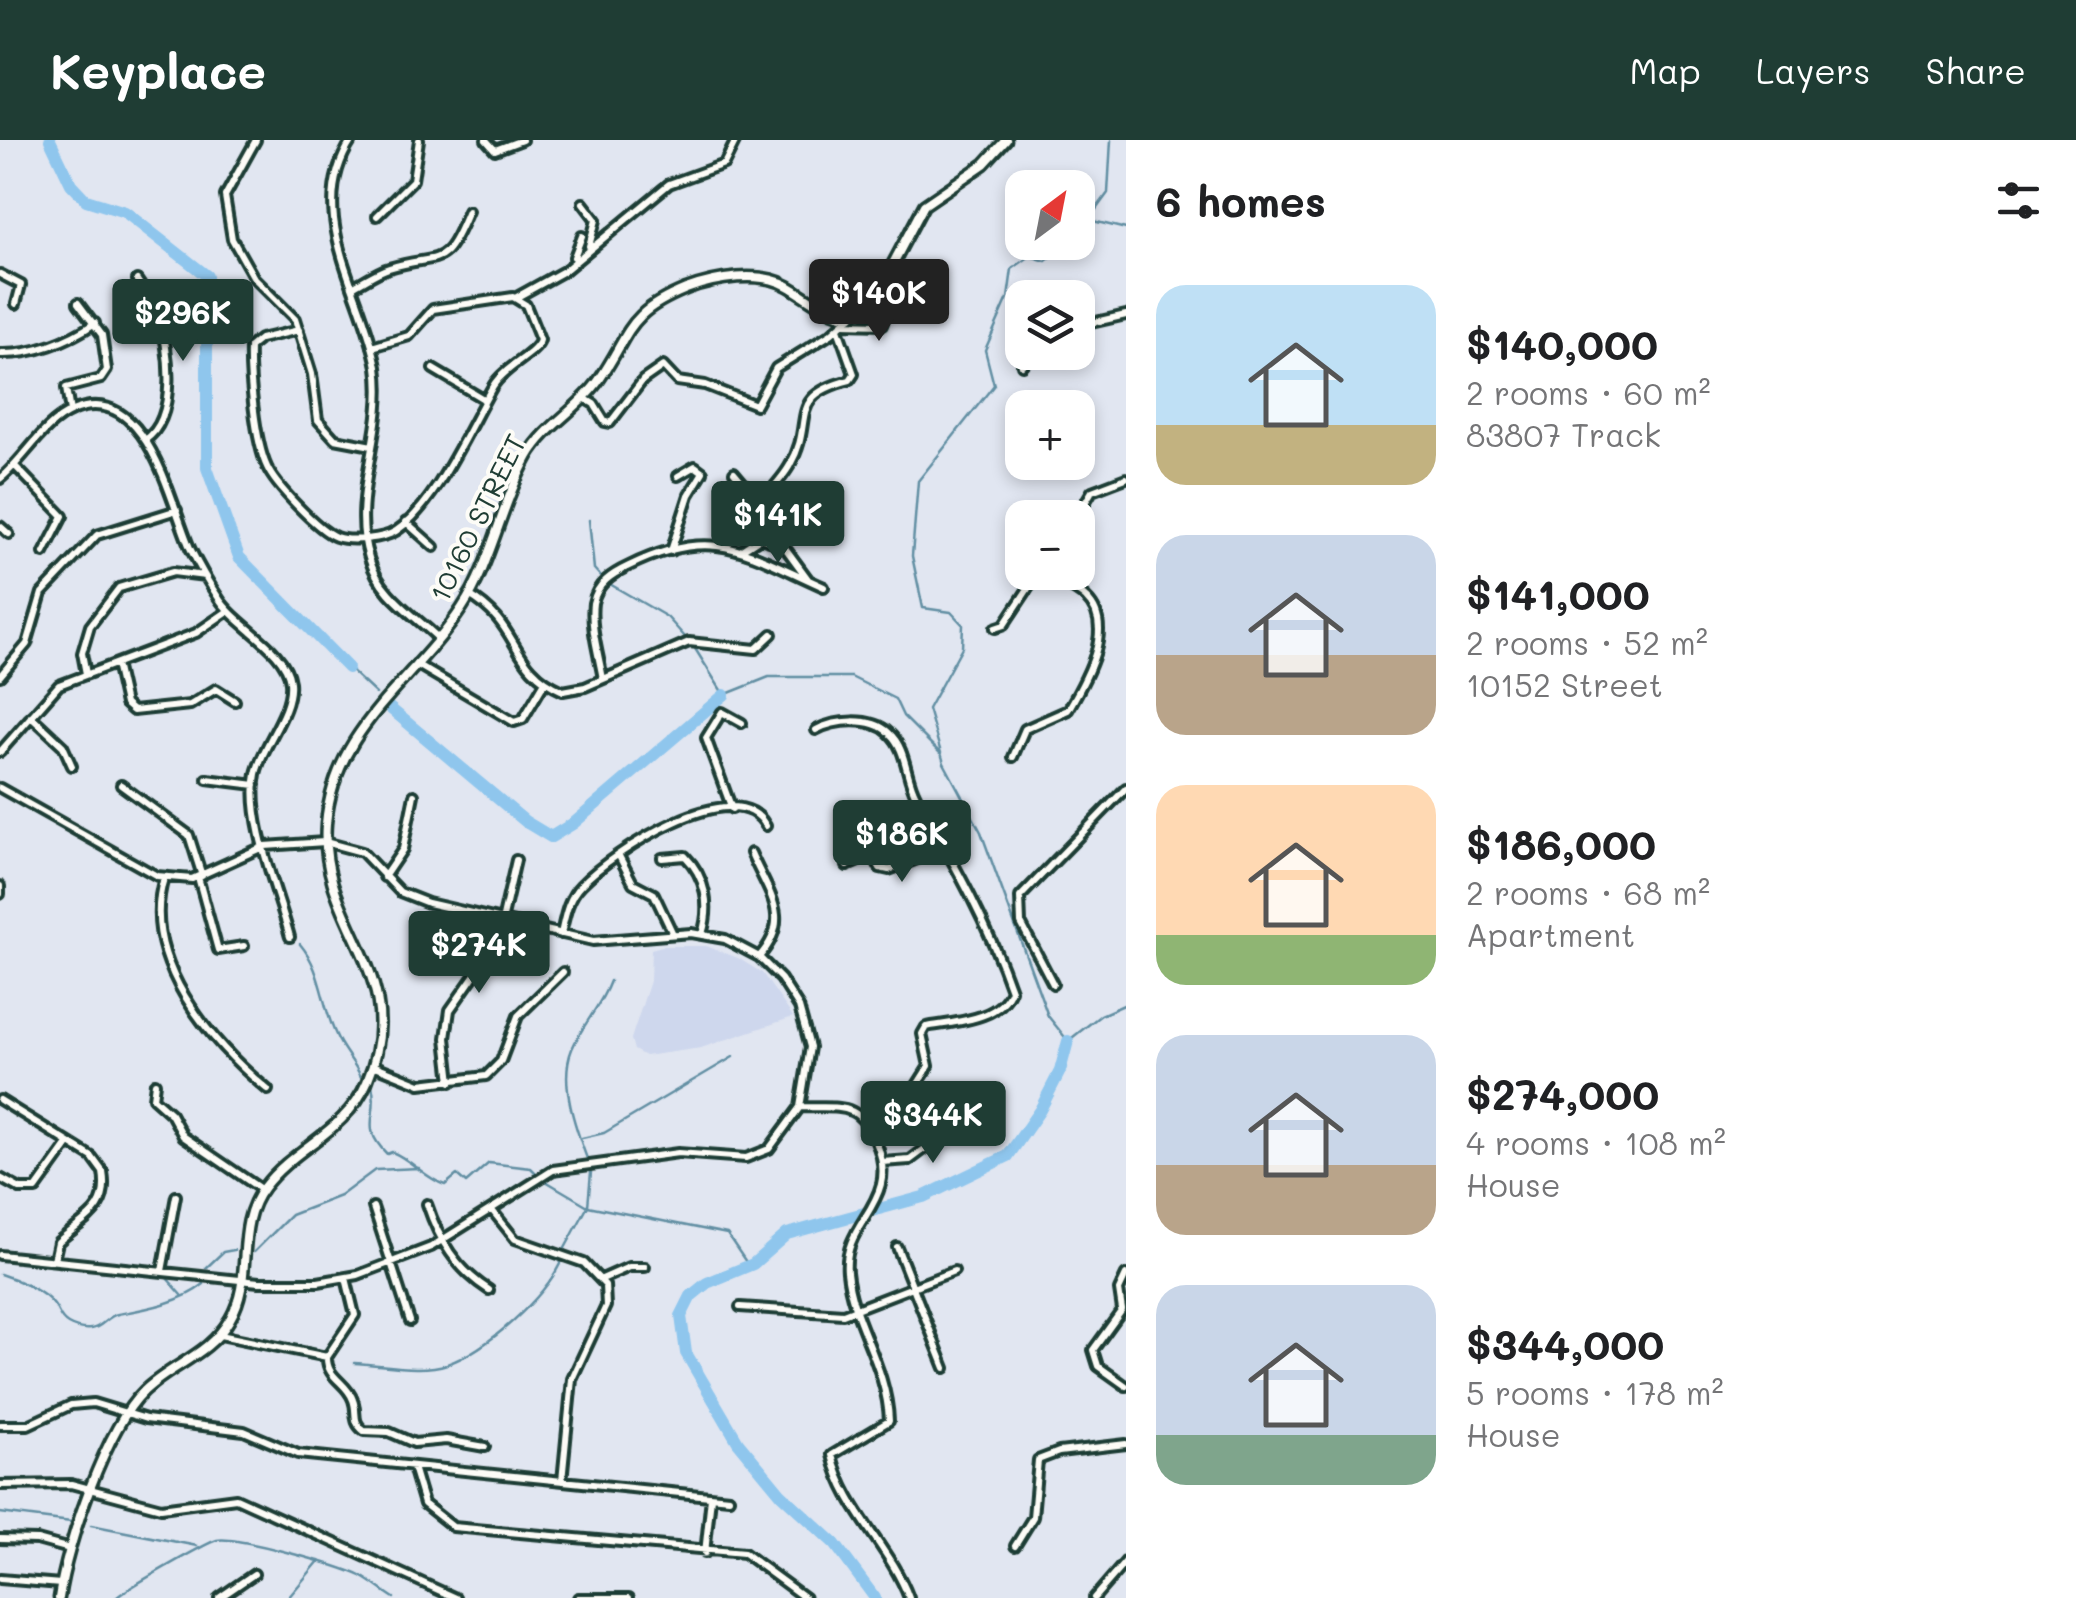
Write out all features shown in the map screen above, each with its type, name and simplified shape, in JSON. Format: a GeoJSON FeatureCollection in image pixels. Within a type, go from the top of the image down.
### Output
{"type":"FeatureCollection","features":[{"type":"Feature","properties":{"kind":"street"},"geometry":{"type":"LineString","coordinates":[[256,140],[225,196],[226,216],[248,269],[289,310],[299,330],[318,420],[338,441],[372,446]]}},
{"type":"Feature","properties":{"kind":"street"},"geometry":{"type":"LineString","coordinates":[[352,140],[334,174],[331,212],[372,347],[378,382],[364,537],[383,587],[438,638]]}},
{"type":"Feature","properties":{"kind":"street"},"geometry":{"type":"LineString","coordinates":[[376,216],[413,180],[420,140]]}},
{"type":"Feature","properties":{"kind":"street"},"geometry":{"type":"LineString","coordinates":[[486,140],[495,150],[522,140]]}},
{"type":"Feature","properties":{"kind":"street"},"geometry":{"type":"LineString","coordinates":[[372,347],[408,336],[433,309],[517,297],[617,230],[669,184],[724,164],[736,140]]}},
{"type":"Feature","properties":{"kind":"street"},"geometry":{"type":"LineString","coordinates":[[584,398],[610,423],[643,380],[663,366],[677,382],[705,386],[756,405],[776,368],[843,323],[889,271],[924,205],[984,164],[1006,140]]}},
{"type":"Feature","properties":{"kind":"street"},"geometry":{"type":"LineString","coordinates":[[583,203],[596,220],[588,247]]}},
{"type":"Feature","properties":{"kind":"street"},"geometry":{"type":"LineString","coordinates":[[352,287],[389,268],[439,257],[454,243],[468,212]]}},
{"type":"Feature","properties":{"kind":"street"},"geometry":{"type":"LineString","coordinates":[[572,262],[582,236]]}},
{"type":"Feature","properties":{"kind":"street"},"geometry":{"type":"LineString","coordinates":[[0,274],[21,286],[16,304]]}},
{"type":"Feature","properties":{"kind":"street","name":"10160 STREET"},"geometry":{"type":"LineString","coordinates":[[373,1066],[380,1032],[376,986],[336,896],[325,842],[330,795],[346,750],[363,722],[438,638],[470,594],[529,454],[584,398],[634,319],[701,284],[736,278],[774,280],[843,323]]}},
{"type":"Feature","properties":{"kind":"street"},"geometry":{"type":"LineString","coordinates":[[137,280],[158,314],[166,368],[163,420],[145,440]]}},
{"type":"Feature","properties":{"kind":"street"},"geometry":{"type":"LineString","coordinates":[[299,330],[260,339],[250,347],[259,447],[272,478],[324,529],[342,538],[390,534],[406,522],[440,476],[505,368],[540,344],[526,304],[517,297]]}},
{"type":"Feature","properties":{"kind":"street"},"geometry":{"type":"LineString","coordinates":[[70,412],[66,388],[106,374],[104,339],[78,303]]}},
{"type":"Feature","properties":{"kind":"street"},"geometry":{"type":"LineString","coordinates":[[843,323],[882,325],[887,312],[900,307]]}},
{"type":"Feature","properties":{"kind":"street"},"geometry":{"type":"LineString","coordinates":[[1095,322],[1126,316]]}},
{"type":"Feature","properties":{"kind":"street"},"geometry":{"type":"LineString","coordinates":[[0,354],[23,352],[67,339],[95,323]]}},
{"type":"Feature","properties":{"kind":"street"},"geometry":{"type":"LineString","coordinates":[[734,472],[760,503],[790,465],[811,398],[822,388],[850,380],[854,374],[843,323]]}},
{"type":"Feature","properties":{"kind":"street"},"geometry":{"type":"LineString","coordinates":[[433,370],[484,400]]}},
{"type":"Feature","properties":{"kind":"street"},"geometry":{"type":"LineString","coordinates":[[0,479],[70,412],[92,408],[111,412],[145,440],[165,472],[206,576],[228,611],[280,660],[290,678],[289,694],[254,785],[290,937]]}},
{"type":"Feature","properties":{"kind":"street"},"geometry":{"type":"LineString","coordinates":[[15,466],[64,516],[44,553]]}},
{"type":"Feature","properties":{"kind":"street"},"geometry":{"type":"LineString","coordinates":[[671,551],[689,496],[703,472],[695,466],[678,476]]}},
{"type":"Feature","properties":{"kind":"street"},"geometry":{"type":"LineString","coordinates":[[1086,500],[1092,490],[1126,478]]}},
{"type":"Feature","properties":{"kind":"street"},"geometry":{"type":"LineString","coordinates":[[0,676],[26,644],[42,593],[96,535],[177,510]]}},
{"type":"Feature","properties":{"kind":"street"},"geometry":{"type":"LineString","coordinates":[[406,522],[434,547]]}},
{"type":"Feature","properties":{"kind":"street"},"geometry":{"type":"LineString","coordinates":[[0,526],[8,534]]}},
{"type":"Feature","properties":{"kind":"street"},"geometry":{"type":"LineString","coordinates":[[742,550],[754,540],[777,541],[810,581]]}},
{"type":"Feature","properties":{"kind":"street"},"geometry":{"type":"LineString","coordinates":[[603,680],[593,610],[600,586],[628,566],[702,542],[742,550],[824,587]]}},
{"type":"Feature","properties":{"kind":"street"},"geometry":{"type":"LineString","coordinates":[[86,674],[82,653],[90,626],[119,588],[173,572],[206,576]]}},
{"type":"Feature","properties":{"kind":"street"},"geometry":{"type":"LineString","coordinates":[[995,628],[1004,625],[1029,590]]}},
{"type":"Feature","properties":{"kind":"street"},"geometry":{"type":"LineString","coordinates":[[1013,756],[1026,729],[1068,710],[1099,637],[1094,607],[1069,590]]}},
{"type":"Feature","properties":{"kind":"street"},"geometry":{"type":"LineString","coordinates":[[470,594],[502,619],[524,663],[545,682],[570,691],[682,644],[700,641],[756,649],[772,634]]}},
{"type":"Feature","properties":{"kind":"street"},"geometry":{"type":"LineString","coordinates":[[2,747],[60,685],[196,633],[228,611]]}},
{"type":"Feature","properties":{"kind":"street"},"geometry":{"type":"LineString","coordinates":[[116,664],[125,704],[133,710],[190,705],[216,689],[235,701]]}},
{"type":"Feature","properties":{"kind":"street"},"geometry":{"type":"LineString","coordinates":[[415,664],[514,722],[524,719],[545,682]]}},
{"type":"Feature","properties":{"kind":"street"},"geometry":{"type":"LineString","coordinates":[[732,809],[706,738],[722,712],[742,723]]}},
{"type":"Feature","properties":{"kind":"street"},"geometry":{"type":"LineString","coordinates":[[31,716],[63,746],[72,766]]}},
{"type":"Feature","properties":{"kind":"street"},"geometry":{"type":"LineString","coordinates":[[816,730],[836,722],[874,725],[889,733],[944,849],[973,894],[1010,994],[990,1011],[957,1023],[926,1027],[922,1034],[928,1066],[895,1120],[870,1131]]}},
{"type":"Feature","properties":{"kind":"street"},"geometry":{"type":"LineString","coordinates":[[207,778],[254,785]]}},
{"type":"Feature","properties":{"kind":"street"},"geometry":{"type":"LineString","coordinates":[[121,784],[190,835],[217,948],[223,952],[244,946]]}},
{"type":"Feature","properties":{"kind":"street"},"geometry":{"type":"LineString","coordinates":[[0,788],[43,808],[138,869],[164,878],[200,877],[266,846],[325,842],[362,852],[384,876],[416,900],[605,941],[702,934],[732,942],[759,957],[788,988],[806,1029],[810,1065],[800,1107],[782,1136],[755,1156],[678,1154],[601,1167],[558,1168],[442,1240],[391,1265],[346,1278],[307,1283],[243,1280],[0,1255]]}},
{"type":"Feature","properties":{"kind":"street"},"geometry":{"type":"LineString","coordinates":[[1053,984],[1021,923],[1020,897],[1126,788]]}},
{"type":"Feature","properties":{"kind":"street"},"geometry":{"type":"LineString","coordinates":[[384,876],[403,849],[414,795]]}},
{"type":"Feature","properties":{"kind":"street"},"geometry":{"type":"LineString","coordinates":[[561,934],[568,904],[579,886],[677,818],[752,808],[766,826]]}},
{"type":"Feature","properties":{"kind":"street"},"geometry":{"type":"LineString","coordinates":[[847,866],[873,855],[880,868],[888,870],[944,849]]}},
{"type":"Feature","properties":{"kind":"street"},"geometry":{"type":"LineString","coordinates":[[752,853],[779,924],[774,940],[759,957]]}},
{"type":"Feature","properties":{"kind":"street"},"geometry":{"type":"LineString","coordinates":[[618,856],[633,883],[654,894],[672,934]]}},
{"type":"Feature","properties":{"kind":"street"},"geometry":{"type":"LineString","coordinates":[[662,858],[684,856],[695,868],[709,906],[702,934]]}},
{"type":"Feature","properties":{"kind":"street"},"geometry":{"type":"LineString","coordinates":[[451,1082],[446,1038],[450,1010],[494,950],[516,860]]}},
{"type":"Feature","properties":{"kind":"street"},"geometry":{"type":"LineString","coordinates":[[164,878],[159,914],[173,970],[192,1012],[233,1059],[268,1090]]}},
{"type":"Feature","properties":{"kind":"street"},"geometry":{"type":"LineString","coordinates":[[0,886],[0,894]]}},
{"type":"Feature","properties":{"kind":"street"},"geometry":{"type":"LineString","coordinates":[[59,1598],[110,1439],[126,1412],[147,1388],[220,1335],[235,1311],[243,1280],[246,1226],[262,1190],[342,1121],[360,1096],[373,1066],[420,1084],[451,1082],[494,1071],[518,1016],[563,972]]}},
{"type":"Feature","properties":{"kind":"street"},"geometry":{"type":"LineString","coordinates":[[154,1083],[153,1098],[171,1114],[183,1136],[262,1190]]}},
{"type":"Feature","properties":{"kind":"street"},"geometry":{"type":"LineString","coordinates":[[0,1100],[100,1166],[105,1193],[91,1218],[58,1242],[54,1260]]}},
{"type":"Feature","properties":{"kind":"street"},"geometry":{"type":"LineString","coordinates":[[800,1107],[848,1108],[864,1119],[882,1162],[881,1191],[848,1255],[847,1272],[882,1372],[889,1421],[832,1455],[868,1535],[897,1572],[909,1598]]}},
{"type":"Feature","properties":{"kind":"street"},"geometry":{"type":"LineString","coordinates":[[882,1162],[910,1160],[962,1121]]}},
{"type":"Feature","properties":{"kind":"street"},"geometry":{"type":"LineString","coordinates":[[0,1178],[20,1189],[36,1189],[69,1142]]}},
{"type":"Feature","properties":{"kind":"street"},"geometry":{"type":"LineString","coordinates":[[162,1271],[176,1196]]}},
{"type":"Feature","properties":{"kind":"street"},"geometry":{"type":"LineString","coordinates":[[428,1204],[442,1240],[461,1269],[488,1290]]}},
{"type":"Feature","properties":{"kind":"street"},"geometry":{"type":"LineString","coordinates":[[373,1207],[410,1321]]}},
{"type":"Feature","properties":{"kind":"street"},"geometry":{"type":"LineString","coordinates":[[491,1209],[521,1243],[584,1262],[602,1279],[606,1306],[572,1378],[562,1481]]}},
{"type":"Feature","properties":{"kind":"street"},"geometry":{"type":"LineString","coordinates":[[897,1247],[945,1368]]}},
{"type":"Feature","properties":{"kind":"street"},"geometry":{"type":"LineString","coordinates":[[602,1279],[624,1268],[645,1267]]}},
{"type":"Feature","properties":{"kind":"street"},"geometry":{"type":"LineString","coordinates":[[740,1307],[832,1315],[858,1310],[954,1270]]}},
{"type":"Feature","properties":{"kind":"street"},"geometry":{"type":"LineString","coordinates":[[1126,1275],[1120,1290],[1122,1310],[1093,1350],[1098,1366],[1126,1386]]}},
{"type":"Feature","properties":{"kind":"street"},"geometry":{"type":"LineString","coordinates":[[346,1278],[355,1315],[327,1357],[329,1370],[352,1398],[355,1422],[364,1431],[389,1432],[414,1443],[446,1440],[485,1447]]}},
{"type":"Feature","properties":{"kind":"street"},"geometry":{"type":"LineString","coordinates":[[220,1335],[327,1357]]}},
{"type":"Feature","properties":{"kind":"street"},"geometry":{"type":"LineString","coordinates":[[0,1426],[28,1425],[80,1403],[105,1404],[146,1420],[244,1431],[298,1454],[729,1498]]}},
{"type":"Feature","properties":{"kind":"street"},"geometry":{"type":"LineString","coordinates":[[1015,1546],[1033,1517],[1038,1460],[1059,1452],[1126,1444]]}},
{"type":"Feature","properties":{"kind":"street"},"geometry":{"type":"LineString","coordinates":[[413,1467],[424,1504],[453,1527],[754,1556],[782,1584],[805,1598]]}},
{"type":"Feature","properties":{"kind":"street"},"geometry":{"type":"LineString","coordinates":[[0,1485],[93,1489],[161,1508],[236,1498],[456,1598]]}},
{"type":"Feature","properties":{"kind":"street"},"geometry":{"type":"LineString","coordinates":[[705,1553],[710,1497]]}},
{"type":"Feature","properties":{"kind":"street"},"geometry":{"type":"LineString","coordinates":[[0,1539],[38,1540],[72,1550]]}},
{"type":"Feature","properties":{"kind":"street"},"geometry":{"type":"LineString","coordinates":[[1094,1598],[1126,1560]]}},
{"type":"Feature","properties":{"kind":"street"},"geometry":{"type":"LineString","coordinates":[[219,1598],[254,1574]]}},
{"type":"Feature","properties":{"kind":"street"},"geometry":{"type":"LineString","coordinates":[[0,1579],[61,1584]]}},
{"type":"Feature","properties":{"kind":"street"},"geometry":{"type":"LineString","coordinates":[[578,1598],[630,1598]]}},
{"type":"Feature","properties":{"kind":"shaded area"},"geometry":{"type":"Polygon","coordinates":[[[706,946],[738,958],[762,973],[793,1017],[701,1048],[645,1056],[634,1050],[631,1039],[650,981],[651,949],[706,946]]]}},
{"type":"Feature","properties":{"kind":"waterway"},"geometry":{"type":"LineString","coordinates":[[50,140],[71,184],[86,200],[125,212],[207,276],[207,468],[239,557],[348,668]]}},
{"type":"Feature","properties":{"kind":"waterway"},"geometry":{"type":"LineString","coordinates":[[1095,211],[1108,193],[1111,140]]}},
{"type":"Feature","properties":{"kind":"waterway"},"geometry":{"type":"LineString","coordinates":[[1095,221],[1126,229]]}},
{"type":"Feature","properties":{"kind":"waterway"},"geometry":{"type":"LineString","coordinates":[[1024,260],[1012,269],[1008,298],[985,350],[994,385],[918,481],[912,556],[923,608],[951,612],[963,625],[962,647],[928,709],[944,763],[981,832],[1048,1016],[1068,1041],[1101,1015],[1126,1004]]}},
{"type":"Feature","properties":{"kind":"waterway"},"geometry":{"type":"LineString","coordinates":[[1043,260],[1047,260]]}},
{"type":"Feature","properties":{"kind":"waterway"},"geometry":{"type":"LineString","coordinates":[[589,520],[594,569],[602,578]]}},
{"type":"Feature","properties":{"kind":"waterway"},"geometry":{"type":"LineString","coordinates":[[608,583],[667,617],[694,647],[724,695],[769,677],[851,677],[895,699],[903,716],[940,753]]}},
{"type":"Feature","properties":{"kind":"waterway"},"geometry":{"type":"LineString","coordinates":[[348,668],[376,694]]}},
{"type":"Feature","properties":{"kind":"waterway"},"geometry":{"type":"LineString","coordinates":[[385,704],[526,822],[551,837],[574,823],[724,695]]}},
{"type":"Feature","properties":{"kind":"waterway"},"geometry":{"type":"LineString","coordinates":[[300,944],[313,965],[341,1046],[361,1077]]}},
{"type":"Feature","properties":{"kind":"waterway"},"geometry":{"type":"LineString","coordinates":[[589,1164],[571,1107],[568,1062],[576,1040],[610,981]]}},
{"type":"Feature","properties":{"kind":"waterway"},"geometry":{"type":"LineString","coordinates":[[875,1598],[835,1544],[781,1494],[738,1442],[686,1353],[681,1316],[691,1296],[707,1283],[753,1264],[787,1234],[923,1197],[1008,1156],[1040,1110],[1060,1071],[1068,1041]]}},
{"type":"Feature","properties":{"kind":"waterway"},"geometry":{"type":"LineString","coordinates":[[582,1138],[604,1133],[733,1057]]}},
{"type":"Feature","properties":{"kind":"waterway"},"geometry":{"type":"LineString","coordinates":[[372,1085],[372,1128],[378,1144],[387,1154],[399,1155],[438,1182],[445,1185],[457,1175],[466,1183],[489,1163],[531,1168],[536,1173]]}},
{"type":"Feature","properties":{"kind":"waterway"},"geometry":{"type":"LineString","coordinates":[[254,1252],[291,1215],[340,1196],[375,1170],[419,1168]]}},
{"type":"Feature","properties":{"kind":"waterway"},"geometry":{"type":"LineString","coordinates":[[564,1250],[588,1206],[591,1172]]}},
{"type":"Feature","properties":{"kind":"waterway"},"geometry":{"type":"LineString","coordinates":[[544,1180],[588,1206],[727,1234],[748,1265]]}},
{"type":"Feature","properties":{"kind":"waterway"},"geometry":{"type":"LineString","coordinates":[[206,1268],[223,1252],[234,1250]]}},
{"type":"Feature","properties":{"kind":"waterway"},"geometry":{"type":"LineString","coordinates":[[354,1363],[425,1368],[463,1357],[496,1335],[528,1306],[561,1262]]}},
{"type":"Feature","properties":{"kind":"waterway"},"geometry":{"type":"LineString","coordinates":[[0,1274],[37,1290],[65,1322],[85,1329],[98,1327],[114,1315],[174,1301],[204,1284]]}},
{"type":"Feature","properties":{"kind":"waterway"},"geometry":{"type":"LineString","coordinates":[[166,1277],[182,1295]]}},
{"type":"Feature","properties":{"kind":"waterway"},"geometry":{"type":"LineString","coordinates":[[0,1513],[71,1522]]}},
{"type":"Feature","properties":{"kind":"waterway"},"geometry":{"type":"LineString","coordinates":[[91,1525],[197,1546]]}},
{"type":"Feature","properties":{"kind":"waterway"},"geometry":{"type":"LineString","coordinates":[[116,1598],[217,1540],[289,1553],[350,1571],[394,1598]]}},
{"type":"Feature","properties":{"kind":"waterway"},"geometry":{"type":"LineString","coordinates":[[288,1598],[319,1561]]}}]}
